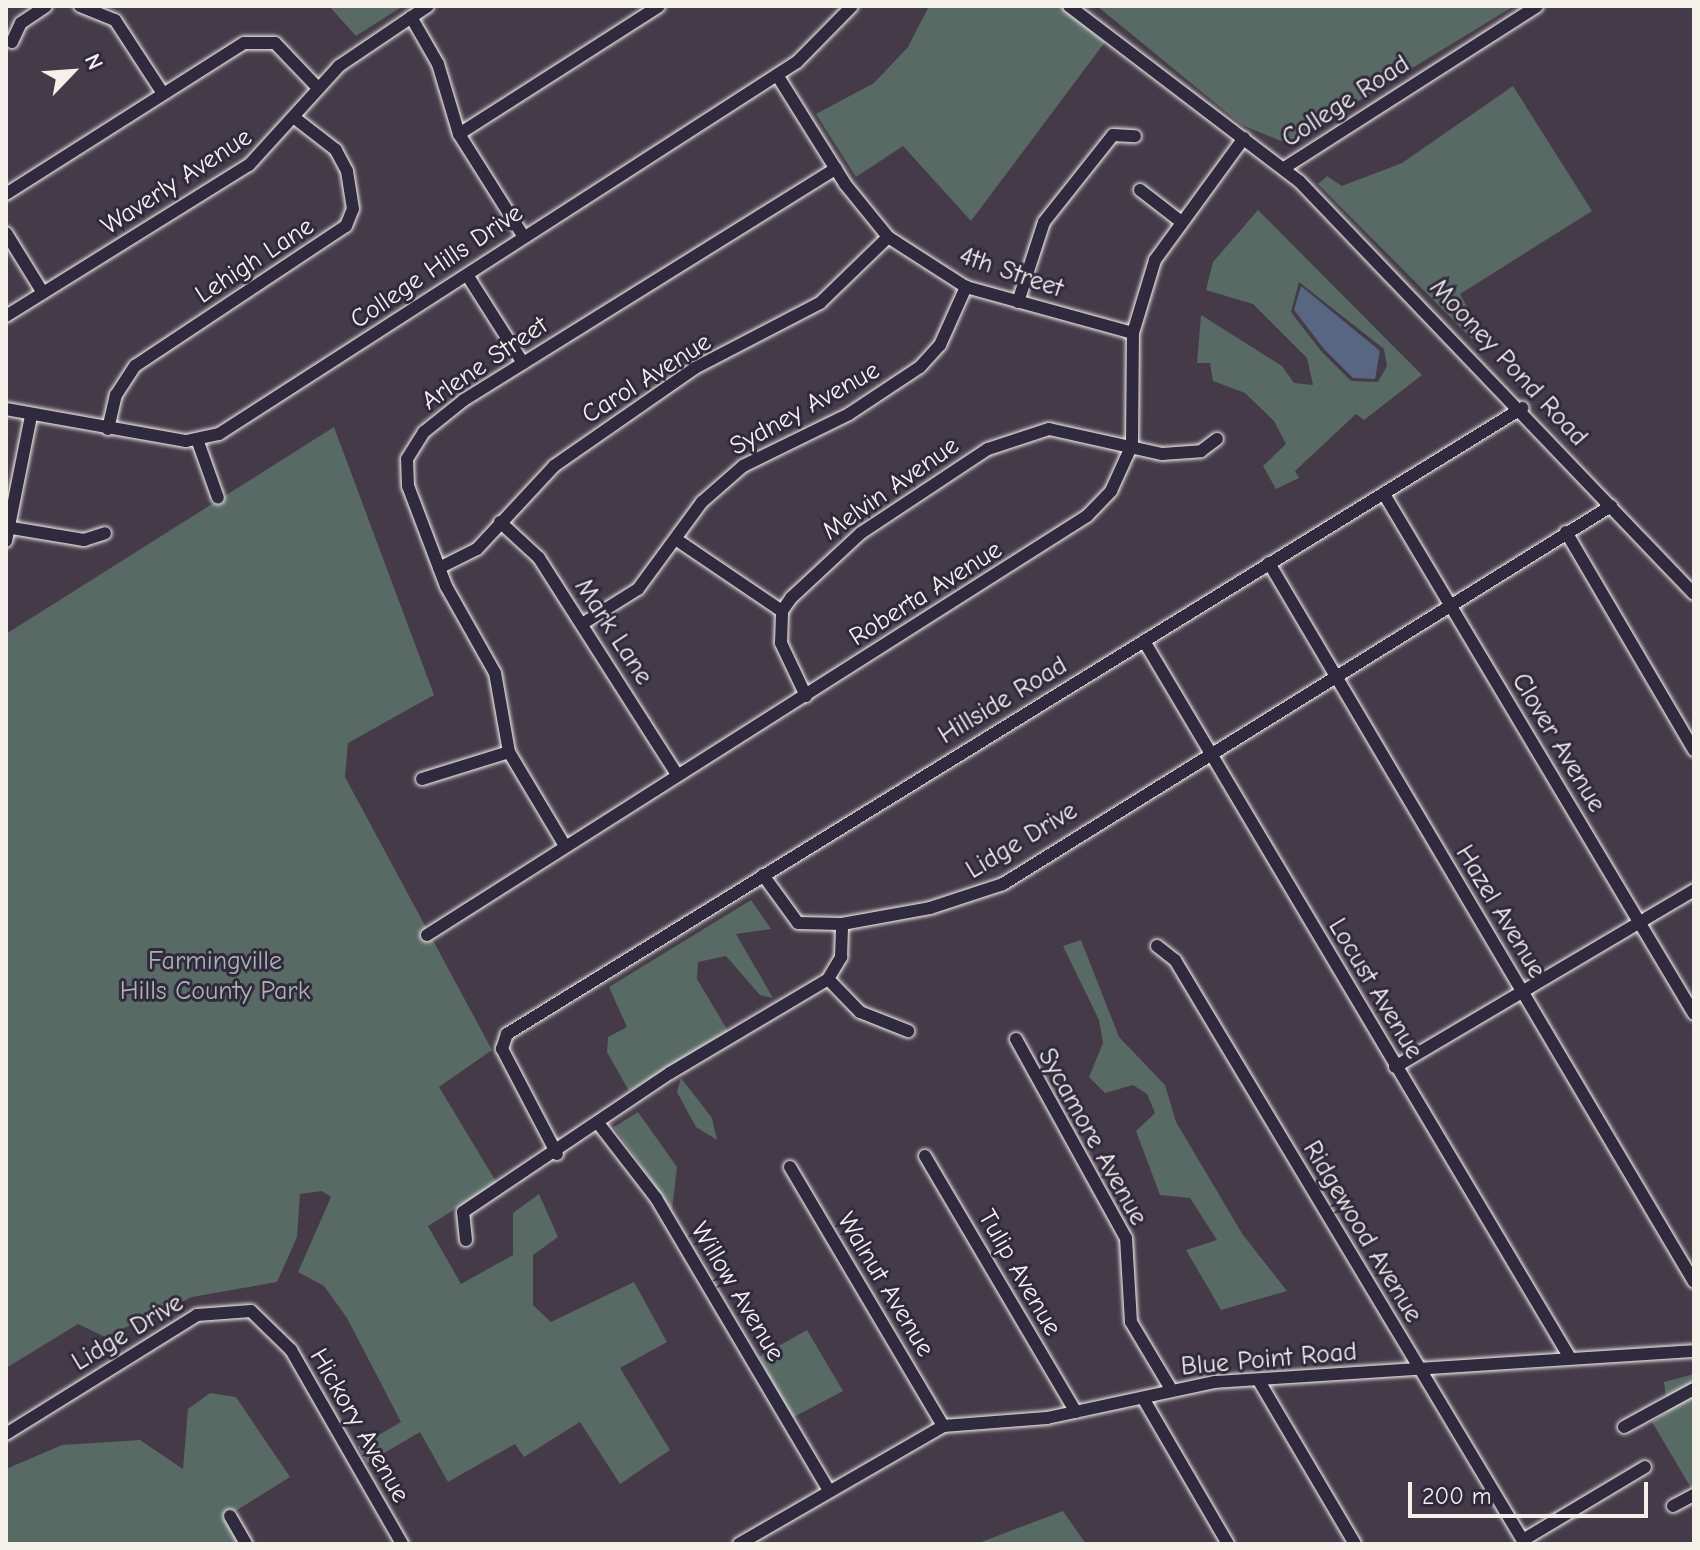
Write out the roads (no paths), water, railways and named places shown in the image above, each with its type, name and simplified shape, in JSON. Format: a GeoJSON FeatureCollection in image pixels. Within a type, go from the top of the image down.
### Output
{"type":"FeatureCollection","features":[{"type":"Feature","properties":{"kind":"street"},"geometry":{"type":"LineString","coordinates":[[12,42],[21,23],[46,6]]}},
{"type":"Feature","properties":{"kind":"street"},"geometry":{"type":"LineString","coordinates":[[80,6],[115,20],[162,92]]}},
{"type":"Feature","properties":{"kind":"street","name":"Waverly Avenue"},"geometry":{"type":"LineString","coordinates":[[6,316],[249,165],[296,119],[316,86],[428,6]]}},
{"type":"Feature","properties":{"kind":"street"},"geometry":{"type":"LineString","coordinates":[[459,134],[659,6]]}},
{"type":"Feature","properties":{"kind":"street","name":"College Hills Drive"},"geometry":{"type":"LineString","coordinates":[[198,442],[251,417],[469,278],[522,234],[777,75],[852,6]]}},
{"type":"Feature","properties":{"kind":"street","name":"College Road"},"geometry":{"type":"LineString","coordinates":[[1069,6],[1284,168],[1537,6]]}},
{"type":"Feature","properties":{"kind":"street"},"geometry":{"type":"LineString","coordinates":[[411,17],[438,64],[459,134],[522,234]]}},
{"type":"Feature","properties":{"kind":"street"},"geometry":{"type":"LineString","coordinates":[[6,194],[162,92],[259,40],[275,43],[316,86]]}},
{"type":"Feature","properties":{"kind":"street","name":"4th Street"},"geometry":{"type":"LineString","coordinates":[[777,75],[836,168],[888,237],[966,287],[1133,333]]}},
{"type":"Feature","properties":{"kind":"street","name":"Lehigh Lane"},"geometry":{"type":"LineString","coordinates":[[108,429],[116,395],[135,366],[346,226],[353,209],[347,171],[336,150],[296,119]]}},
{"type":"Feature","properties":{"kind":"street"},"geometry":{"type":"LineString","coordinates":[[1018,302],[1044,222],[1113,135],[1135,136]]}},
{"type":"Feature","properties":{"kind":"street","name":"Roberta Avenue"},"geometry":{"type":"LineString","coordinates":[[427,935],[1087,516],[1111,491],[1132,445],[1133,333],[1155,260],[1179,220],[1244,138]]}},
{"type":"Feature","properties":{"kind":"street","name":"Arlene Street"},"geometry":{"type":"LineString","coordinates":[[565,846],[509,752],[495,673],[439,568],[408,486],[413,445],[441,417],[523,363],[836,168]]}},
{"type":"Feature","properties":{"kind":"street","name":"Mooney Pond Road"},"geometry":{"type":"LineString","coordinates":[[1284,168],[1522,408],[1694,594]]}},
{"type":"Feature","properties":{"kind":"street"},"geometry":{"type":"LineString","coordinates":[[1140,190],[1179,220]]}},
{"type":"Feature","properties":{"kind":"street"},"geometry":{"type":"LineString","coordinates":[[6,233],[43,293]]}},
{"type":"Feature","properties":{"kind":"street","name":"Carol Avenue"},"geometry":{"type":"LineString","coordinates":[[439,568],[477,549],[563,459],[695,368],[820,303],[888,237]]}},
{"type":"Feature","properties":{"kind":"street"},"geometry":{"type":"LineString","coordinates":[[469,278],[523,363]]}},
{"type":"Feature","properties":{"kind":"street","name":"Sydney Avenue"},"geometry":{"type":"LineString","coordinates":[[582,624],[638,589],[702,502],[743,466],[849,414],[920,367],[940,345],[966,287]]}},
{"type":"Feature","properties":{"kind":"street","name":"Hillside Road"},"geometry":{"type":"LineString","coordinates":[[557,1154],[502,1049],[507,1034],[1522,408]]}},
{"type":"Feature","properties":{"kind":"street"},"geometry":{"type":"LineString","coordinates":[[6,409],[31,416],[198,442],[218,498]]}},
{"type":"Feature","properties":{"kind":"street"},"geometry":{"type":"LineString","coordinates":[[6,541],[31,416]]}},
{"type":"Feature","properties":{"kind":"street","name":"Melvin Avenue"},"geometry":{"type":"LineString","coordinates":[[782,611],[861,533],[1007,439],[1049,429],[1183,455],[1217,439]]}},
{"type":"Feature","properties":{"kind":"street","name":"Clover Avenue"},"geometry":{"type":"LineString","coordinates":[[1384,494],[1694,1014]]}},
{"type":"Feature","properties":{"kind":"street","name":"Lidge Drive"},"geometry":{"type":"LineString","coordinates":[[763,875],[798,923],[842,924],[979,895],[1333,673],[1611,506]]}},
{"type":"Feature","properties":{"kind":"street","name":"Mark Lane"},"geometry":{"type":"LineString","coordinates":[[500,522],[539,558],[677,775]]}},
{"type":"Feature","properties":{"kind":"street"},"geometry":{"type":"LineString","coordinates":[[8,527],[84,540],[105,533]]}},
{"type":"Feature","properties":{"kind":"street"},"geometry":{"type":"LineString","coordinates":[[1566,532],[1694,750]]}},
{"type":"Feature","properties":{"kind":"street"},"geometry":{"type":"LineString","coordinates":[[677,540],[782,611],[784,657],[806,696]]}},
{"type":"Feature","properties":{"kind":"street","name":"Hazel Avenue"},"geometry":{"type":"LineString","coordinates":[[1269,563],[1694,1282]]}},
{"type":"Feature","properties":{"kind":"street","name":"Locust Avenue"},"geometry":{"type":"LineString","coordinates":[[1144,641],[1570,1358]]}},
{"type":"Feature","properties":{"kind":"street"},"geometry":{"type":"LineString","coordinates":[[422,779],[509,752]]}},
{"type":"Feature","properties":{"kind":"street"},"geometry":{"type":"LineString","coordinates":[[1395,1067],[1694,890]]}},
{"type":"Feature","properties":{"kind":"street"},"geometry":{"type":"LineString","coordinates":[[466,1240],[463,1212],[828,979],[841,957],[842,924]]}},
{"type":"Feature","properties":{"kind":"street","name":"Ridgewood Avenue"},"geometry":{"type":"LineString","coordinates":[[1157,946],[1175,960],[1418,1370],[1524,1542]]}},
{"type":"Feature","properties":{"kind":"street"},"geometry":{"type":"LineString","coordinates":[[828,979],[860,1012],[908,1031]]}},
{"type":"Feature","properties":{"kind":"street","name":"Sycamore Avenue"},"geometry":{"type":"LineString","coordinates":[[1016,1039],[1126,1238],[1131,1322],[1171,1389]]}},
{"type":"Feature","properties":{"kind":"street","name":"Willow Avenue"},"geometry":{"type":"LineString","coordinates":[[598,1123],[656,1198],[828,1489]]}},
{"type":"Feature","properties":{"kind":"street","name":"Tulip Avenue"},"geometry":{"type":"LineString","coordinates":[[925,1156],[1076,1412]]}},
{"type":"Feature","properties":{"kind":"street","name":"Walnut Avenue"},"geometry":{"type":"LineString","coordinates":[[790,1167],[943,1426]]}},
{"type":"Feature","properties":{"kind":"street","name":"Lidge Drive"},"geometry":{"type":"LineString","coordinates":[[6,1434],[197,1315],[251,1311],[278,1331]]}},
{"type":"Feature","properties":{"kind":"street","name":"Hickory Avenue"},"geometry":{"type":"LineString","coordinates":[[278,1331],[402,1544]]}},
{"type":"Feature","properties":{"kind":"street","name":"Blue Point Road"},"geometry":{"type":"LineString","coordinates":[[739,1544],[828,1489],[943,1426],[1076,1412],[1171,1389],[1694,1351]]}},
{"type":"Feature","properties":{"kind":"street"},"geometry":{"type":"LineString","coordinates":[[1259,1381],[1355,1544]]}},
{"type":"Feature","properties":{"kind":"street"},"geometry":{"type":"LineString","coordinates":[[1624,1427],[1694,1389]]}},
{"type":"Feature","properties":{"kind":"street"},"geometry":{"type":"LineString","coordinates":[[1143,1398],[1228,1544]]}},
{"type":"Feature","properties":{"kind":"street"},"geometry":{"type":"LineString","coordinates":[[1524,1542],[1645,1467]]}},
{"type":"Feature","properties":{"kind":"street"},"geometry":{"type":"LineString","coordinates":[[1673,1506],[1694,1495]]}},
{"type":"Feature","properties":{"kind":"street"},"geometry":{"type":"LineString","coordinates":[[230,1516],[246,1544]]}},
{"type":"Feature","properties":{"kind":"water"},"geometry":{"type":"Polygon","coordinates":[[[1301,286],[1380,351],[1375,379],[1353,378],[1324,349],[1294,310],[1301,286]]]}},
{"type":"Feature","properties":{"kind":"park label","name":"Farmingville Hills County Park"},"geometry":{"type":"Point","coordinates":[215,977]}}]}
